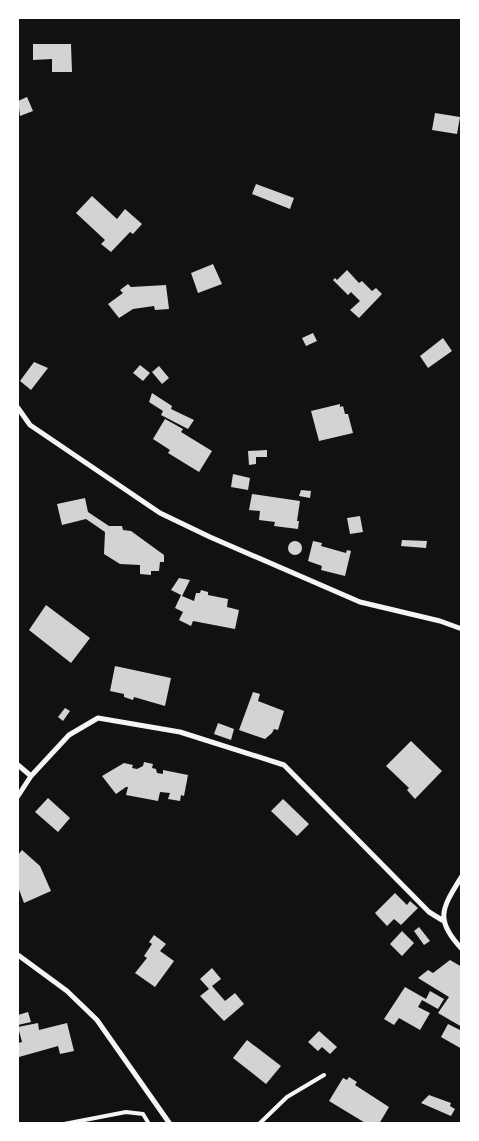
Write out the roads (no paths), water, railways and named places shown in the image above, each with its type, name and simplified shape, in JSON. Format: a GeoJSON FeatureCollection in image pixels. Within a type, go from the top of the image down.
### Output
{"type":"FeatureCollection","features":[{"type":"Feature","properties":{"kind":"street"},"geometry":{"type":"LineString","coordinates":[[18,408],[30,425],[160,513],[250,555],[360,602],[440,621],[462,629]]}},
{"type":"Feature","properties":{"kind":"street"},"geometry":{"type":"LineString","coordinates":[[18,796],[31,776],[69,735],[98,718],[180,732],[284,765],[429,912],[442,920],[451,938],[462,948]]}},
{"type":"Feature","properties":{"kind":"street"},"geometry":{"type":"LineString","coordinates":[[18,765],[31,776]]}},
{"type":"Feature","properties":{"kind":"street"},"geometry":{"type":"LineString","coordinates":[[442,920],[446,902],[462,876]]}},
{"type":"Feature","properties":{"kind":"street"},"geometry":{"type":"LineString","coordinates":[[18,955],[68,991],[97,1020],[170,1124]]}},
{"type":"Feature","properties":{"kind":"lane"},"geometry":{"type":"LineString","coordinates":[[259,1124],[287,1096],[324,1075]]}},
{"type":"Feature","properties":{"kind":"lane"},"geometry":{"type":"LineString","coordinates":[[64,1124],[126,1112],[143,1114],[148,1124]]}}]}
